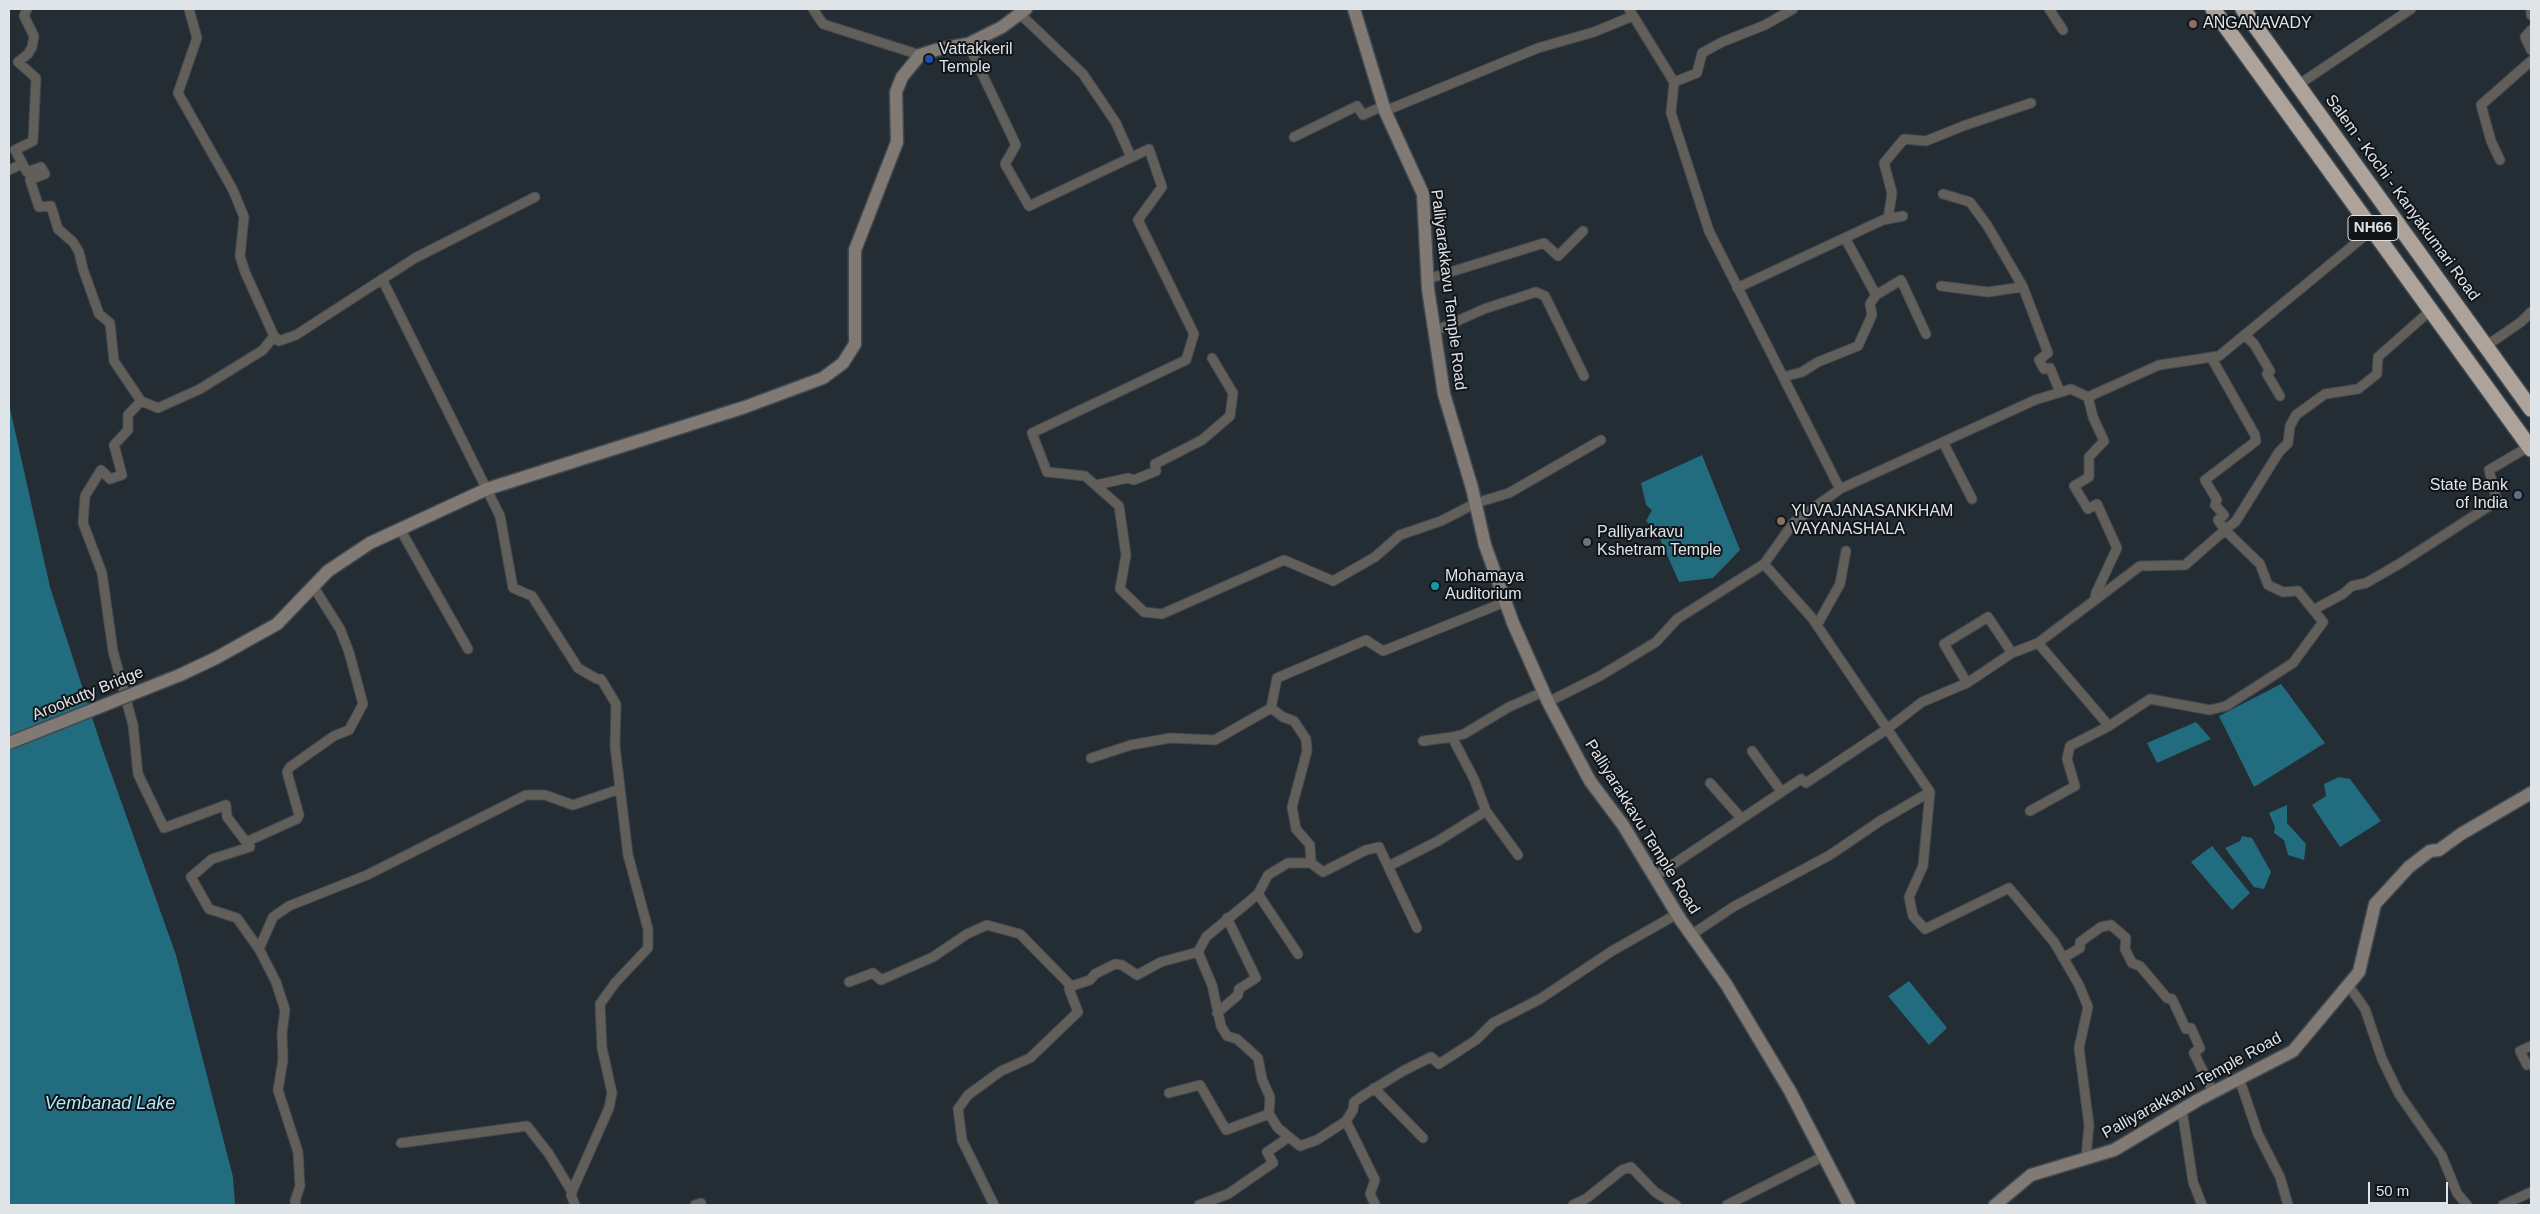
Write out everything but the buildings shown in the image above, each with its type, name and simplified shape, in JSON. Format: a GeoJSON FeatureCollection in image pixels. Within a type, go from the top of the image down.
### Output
{"type":"FeatureCollection","features":[{"type":"Feature","properties":{"kind":"highway","name":"NH66"},"geometry":{"type":"LineString","coordinates":[[2213,9],[2530,448]]}},
{"type":"Feature","properties":{"kind":"highway","name":"Salem - Kochi - Kanyakumari Road"},"geometry":{"type":"LineString","coordinates":[[2243,9],[2531,408]]}},
{"type":"Feature","properties":{"kind":"street"},"geometry":{"type":"LineString","coordinates":[[26,9],[24,16],[34,36],[28,54],[13,63],[36,78],[32,141],[15,150],[27,172],[41,167],[46,174],[30,180],[39,207],[52,206],[58,229],[73,242],[80,252],[83,269],[99,314],[110,324],[114,360],[141,400],[158,408],[200,389],[263,350],[274,336]]}},
{"type":"Feature","properties":{"kind":"street"},"geometry":{"type":"LineString","coordinates":[[189,9],[197,38],[178,93],[233,190],[244,217],[240,256],[255,296],[274,336],[279,341],[296,335],[415,258],[535,197]]}},
{"type":"Feature","properties":{"kind":"street"},"geometry":{"type":"LineString","coordinates":[[813,9],[823,24],[920,55],[968,44],[1002,27],[1023,11],[1083,74],[1116,123],[1131,157]]}},
{"type":"Feature","properties":{"kind":"street","name":"Palliyarakkavu Temple Road"},"geometry":{"type":"LineString","coordinates":[[1354,9],[1384,109],[1423,194],[1428,279],[1444,394],[1476,503],[1485,545],[1505,602],[1546,697],[1590,781],[1623,825],[1677,914],[1726,984],[1790,1091],[1849,1205]]}},
{"type":"Feature","properties":{"kind":"street"},"geometry":{"type":"LineString","coordinates":[[1674,82],[1698,73],[1702,53],[1710,48],[1752,31],[1793,9]]}},
{"type":"Feature","properties":{"kind":"street"},"geometry":{"type":"LineString","coordinates":[[2049,9],[2063,30]]}},
{"type":"Feature","properties":{"kind":"street"},"geometry":{"type":"LineString","coordinates":[[2298,85],[2411,9]]}},
{"type":"Feature","properties":{"kind":"street"},"geometry":{"type":"LineString","coordinates":[[1294,137],[1357,106],[1362,115],[1384,109],[1538,48],[1594,32],[1631,12],[1674,82],[1670,113],[1709,231],[1840,489]]}},
{"type":"Feature","properties":{"kind":"street"},"geometry":{"type":"LineString","coordinates":[[2531,30],[2525,37],[2531,50]]}},
{"type":"Feature","properties":{"kind":"street"},"geometry":{"type":"LineString","coordinates":[[968,44],[1016,145],[1005,164],[1029,206],[1149,149],[1162,187],[1138,220],[1194,334],[1186,360],[1032,433],[1047,472],[1085,476],[1119,506],[1126,555],[1120,589],[1144,612],[1162,614],[1284,560],[1333,581],[1375,557],[1400,535],[1441,521],[1476,503],[1509,493],[1601,440]]}},
{"type":"Feature","properties":{"kind":"street","name":"Arookutty Bridge"},"geometry":{"type":"LineString","coordinates":[[9,744],[180,675],[216,658],[277,624],[328,571],[370,542],[487,489],[745,407],[823,378],[843,363],[855,344],[855,250],[897,142],[896,92],[902,77],[920,55]]}},
{"type":"Feature","properties":{"kind":"street"},"geometry":{"type":"LineString","coordinates":[[2500,160],[2491,141],[2481,105],[2531,61]]}},
{"type":"Feature","properties":{"kind":"street"},"geometry":{"type":"LineString","coordinates":[[1888,219],[1892,193],[1884,164],[1904,139],[1926,141],[1963,126],[2031,103]]}},
{"type":"Feature","properties":{"kind":"street"},"geometry":{"type":"LineString","coordinates":[[9,170],[22,164]]}},
{"type":"Feature","properties":{"kind":"street"},"geometry":{"type":"LineString","coordinates":[[1943,194],[1970,202],[2023,287],[2048,353],[2039,360],[2044,369],[2050,368],[2060,392]]}},
{"type":"Feature","properties":{"kind":"street"},"geometry":{"type":"LineString","coordinates":[[1737,288],[1888,219],[1903,216]]}},
{"type":"Feature","properties":{"kind":"street"},"geometry":{"type":"LineString","coordinates":[[1423,741],[1464,734],[1509,707],[1546,697],[1600,676],[1656,642],[1677,618],[1764,564],[1794,522],[1840,489],[2036,400],[2071,389],[2088,397],[2159,365],[2219,356],[2373,229]]}},
{"type":"Feature","properties":{"kind":"street"},"geometry":{"type":"LineString","coordinates":[[1428,279],[1544,243],[1558,256],[1583,231]]}},
{"type":"Feature","properties":{"kind":"street"},"geometry":{"type":"LineString","coordinates":[[1845,238],[1876,295]]}},
{"type":"Feature","properties":{"kind":"street"},"geometry":{"type":"LineString","coordinates":[[382,279],[500,516],[513,588],[532,596],[578,668],[597,679],[601,679],[616,704],[615,746],[628,855],[648,929],[648,948],[615,984],[600,1004],[602,1048],[612,1093],[609,1108],[572,1192]]}},
{"type":"Feature","properties":{"kind":"street"},"geometry":{"type":"LineString","coordinates":[[1783,377],[1802,372],[1818,362],[1858,346],[1872,315],[1870,304],[1876,295],[1900,280],[1926,334]]}},
{"type":"Feature","properties":{"kind":"street"},"geometry":{"type":"LineString","coordinates":[[1941,286],[1988,292],[2023,287]]}},
{"type":"Feature","properties":{"kind":"street"},"geometry":{"type":"LineString","coordinates":[[1435,331],[1484,309],[1536,292],[1545,296],[1584,376]]}},
{"type":"Feature","properties":{"kind":"street"},"geometry":{"type":"LineString","coordinates":[[1654,877],[1801,779],[1806,783],[1887,730],[1922,702],[1967,683],[2012,653],[2038,643],[2140,566],[2184,565],[2236,521],[2279,452],[2288,443],[2290,426],[2296,415],[2325,394],[2358,389],[2377,374],[2378,357],[2431,310]]}},
{"type":"Feature","properties":{"kind":"street"},"geometry":{"type":"LineString","coordinates":[[2486,346],[2521,322],[2531,312]]}},
{"type":"Feature","properties":{"kind":"street"},"geometry":{"type":"LineString","coordinates":[[2245,336],[2258,351],[2280,396]]}},
{"type":"Feature","properties":{"kind":"street"},"geometry":{"type":"LineString","coordinates":[[1096,485],[1128,478],[1134,480],[1156,471],[1156,464],[1202,440],[1230,416],[1232,393],[1212,358]]}},
{"type":"Feature","properties":{"kind":"street"},"geometry":{"type":"LineString","coordinates":[[2030,811],[2075,786],[2067,759],[2070,746],[2108,726],[2150,699],[2210,710],[2226,706],[2293,664],[2323,622],[2298,591],[2283,592],[2268,585],[2260,564],[2218,520],[2224,514],[2215,505],[2217,500],[2206,480],[2256,441],[2255,435],[2210,358]]}},
{"type":"Feature","properties":{"kind":"street"},"geometry":{"type":"LineString","coordinates":[[2088,397],[2093,417],[2104,441],[2089,457],[2088,477],[2074,486],[2088,509],[2097,504],[2117,548],[2095,599]]}},
{"type":"Feature","properties":{"kind":"street"},"geometry":{"type":"LineString","coordinates":[[141,400],[128,415],[128,430],[114,445],[122,475],[110,479],[100,470],[85,496],[83,523],[102,573],[113,651],[133,725],[138,774],[164,828],[226,805],[227,817],[250,847],[212,859],[191,876],[209,909],[237,918],[259,949],[276,982],[285,1010],[282,1033],[284,1060],[278,1090],[298,1152],[300,1186],[295,1201],[296,1205]]}},
{"type":"Feature","properties":{"kind":"street"},"geometry":{"type":"LineString","coordinates":[[1943,442],[1972,499]]}},
{"type":"Feature","properties":{"kind":"street"},"geometry":{"type":"LineString","coordinates":[[2313,610],[2343,594],[2352,586],[2366,582],[2399,564],[2497,501],[2489,470],[2530,448]]}},
{"type":"Feature","properties":{"kind":"street"},"geometry":{"type":"LineString","coordinates":[[400,529],[468,649]]}},
{"type":"Feature","properties":{"kind":"street"},"geometry":{"type":"LineString","coordinates":[[1817,625],[1840,584],[1846,551]]}},
{"type":"Feature","properties":{"kind":"street"},"geometry":{"type":"LineString","coordinates":[[1764,564],[1817,625],[1930,792],[1923,866],[1909,897],[1913,916],[1926,929],[2009,888],[2054,942],[2079,985],[2088,1007],[2079,1048],[2089,1125],[2086,1157]]}},
{"type":"Feature","properties":{"kind":"street"},"geometry":{"type":"LineString","coordinates":[[246,842],[297,819],[299,815],[287,772],[290,767],[334,736],[349,730],[363,704],[350,652],[340,629],[313,586]]}},
{"type":"Feature","properties":{"kind":"street"},"geometry":{"type":"LineString","coordinates":[[1091,758],[1131,745],[1170,738],[1215,740],[1271,708],[1277,678],[1366,640],[1383,651],[1505,602]]}},
{"type":"Feature","properties":{"kind":"street"},"geometry":{"type":"LineString","coordinates":[[1967,683],[1944,644],[1988,617],[2012,653]]}},
{"type":"Feature","properties":{"kind":"street"},"geometry":{"type":"LineString","coordinates":[[2038,643],[2108,726]]}},
{"type":"Feature","properties":{"kind":"street"},"geometry":{"type":"LineString","coordinates":[[1271,708],[1283,716],[1294,720],[1306,739],[1308,751],[1292,807],[1296,829],[1310,845],[1311,863]]}},
{"type":"Feature","properties":{"kind":"street"},"geometry":{"type":"LineString","coordinates":[[1452,737],[1474,779],[1486,811],[1518,855]]}},
{"type":"Feature","properties":{"kind":"street"},"geometry":{"type":"LineString","coordinates":[[1752,751],[1782,792]]}},
{"type":"Feature","properties":{"kind":"street"},"geometry":{"type":"LineString","coordinates":[[1710,783],[1742,818]]}},
{"type":"Feature","properties":{"kind":"street"},"geometry":{"type":"LineString","coordinates":[[259,949],[273,917],[289,906],[367,876],[503,805],[526,795],[545,795],[573,805],[620,789]]}},
{"type":"Feature","properties":{"kind":"street"},"geometry":{"type":"LineString","coordinates":[[1691,935],[1733,907],[1830,855],[1880,821],[1930,792]]}},
{"type":"Feature","properties":{"kind":"street","name":"Palliyarakkavu Temple Road"},"geometry":{"type":"LineString","coordinates":[[1995,1205],[2031,1175],[2114,1150],[2213,1092],[2293,1050],[2359,972],[2375,904],[2409,867],[2430,851],[2439,850],[2531,793]]}},
{"type":"Feature","properties":{"kind":"street"},"geometry":{"type":"LineString","coordinates":[[1389,866],[1438,840],[1486,811]]}},
{"type":"Feature","properties":{"kind":"street"},"geometry":{"type":"LineString","coordinates":[[994,1205],[962,1140],[958,1108],[968,1095],[1001,1071],[1030,1058],[1078,1012],[1069,989],[1072,987],[1090,980],[1095,974],[1116,964],[1122,965],[1137,975],[1161,962],[1198,952],[1206,937],[1258,894],[1268,876],[1288,863],[1311,863],[1323,872],[1366,850],[1379,847],[1417,928]]}},
{"type":"Feature","properties":{"kind":"street"},"geometry":{"type":"LineString","coordinates":[[1258,894],[1298,954]]}},
{"type":"Feature","properties":{"kind":"street"},"geometry":{"type":"LineString","coordinates":[[1198,952],[1212,985],[1221,1026],[1227,1036],[1236,1039],[1258,1058],[1262,1079],[1270,1097],[1269,1114],[1278,1128],[1300,1146],[1317,1140],[1346,1120],[1353,1110],[1354,1102],[1374,1088],[1430,1057],[1439,1064],[1476,1040],[1494,1023],[1540,999],[1612,951],[1677,914]]}},
{"type":"Feature","properties":{"kind":"street"},"geometry":{"type":"LineString","coordinates":[[1217,1013],[1238,995],[1239,989],[1256,978],[1227,918]]}},
{"type":"Feature","properties":{"kind":"street"},"geometry":{"type":"LineString","coordinates":[[849,982],[873,973],[880,980],[933,957],[967,934],[987,925],[1020,934],[1072,987]]}},
{"type":"Feature","properties":{"kind":"street"},"geometry":{"type":"LineString","coordinates":[[2063,958],[2080,948],[2080,942],[2102,927],[2111,925],[2126,938],[2125,950],[2132,963],[2140,966],[2167,998],[2172,999],[2186,1029],[2192,1028],[2200,1048],[2194,1053],[2213,1092]]}},
{"type":"Feature","properties":{"kind":"street"},"geometry":{"type":"LineString","coordinates":[[2348,984],[2365,1009],[2382,1059],[2399,1094],[2442,1156],[2456,1193],[2467,1205]]}},
{"type":"Feature","properties":{"kind":"street"},"geometry":{"type":"LineString","coordinates":[[2527,1065],[2520,1052],[2531,1046]]}},
{"type":"Feature","properties":{"kind":"street"},"geometry":{"type":"LineString","coordinates":[[2239,1078],[2258,1134],[2280,1177],[2288,1205]]}},
{"type":"Feature","properties":{"kind":"street"},"geometry":{"type":"LineString","coordinates":[[1169,1093],[1200,1085],[1226,1130],[1269,1114]]}},
{"type":"Feature","properties":{"kind":"street"},"geometry":{"type":"LineString","coordinates":[[1374,1088],[1423,1138]]}},
{"type":"Feature","properties":{"kind":"street"},"geometry":{"type":"LineString","coordinates":[[2182,1110],[2192,1182],[2202,1205]]}},
{"type":"Feature","properties":{"kind":"street"},"geometry":{"type":"LineString","coordinates":[[1346,1120],[1375,1180],[1370,1194],[1375,1204]]}},
{"type":"Feature","properties":{"kind":"street"},"geometry":{"type":"LineString","coordinates":[[401,1143],[527,1126],[550,1154],[572,1192],[575,1205]]}},
{"type":"Feature","properties":{"kind":"street"},"geometry":{"type":"LineString","coordinates":[[1199,1205],[1228,1194],[1273,1163],[1267,1152],[1289,1137]]}},
{"type":"Feature","properties":{"kind":"street"},"geometry":{"type":"LineString","coordinates":[[1727,1205],[1824,1156]]}},
{"type":"Feature","properties":{"kind":"street"},"geometry":{"type":"LineString","coordinates":[[1574,1205],[1587,1198],[1622,1170],[1631,1167],[1655,1192],[1676,1205]]}},
{"type":"Feature","properties":{"kind":"street"},"geometry":{"type":"LineString","coordinates":[[2503,1205],[2531,1192]]}},
{"type":"Feature","properties":{"kind":"water","name":"Vembanad Lake"},"geometry":{"type":"Polygon","coordinates":[[[9,404],[50,587],[101,745],[176,955],[233,1177],[235,1205],[9,1205],[9,404]]]}},
{"type":"Feature","properties":{"kind":"water"},"geometry":{"type":"Polygon","coordinates":[[[1702,455],[1740,550],[1713,578],[1679,582],[1657,532],[1646,521],[1652,510],[1646,505],[1641,483],[1702,455]]]}},
{"type":"Feature","properties":{"kind":"water"},"geometry":{"type":"Polygon","coordinates":[[[2281,684],[2325,743],[2254,787],[2219,716],[2281,684]]]}},
{"type":"Feature","properties":{"kind":"water"},"geometry":{"type":"Polygon","coordinates":[[[2196,722],[2211,739],[2157,763],[2147,743],[2196,722]]]}},
{"type":"Feature","properties":{"kind":"water"},"geometry":{"type":"Polygon","coordinates":[[[2339,777],[2350,779],[2381,821],[2340,847],[2312,805],[2326,796],[2324,784],[2339,777]]]}},
{"type":"Feature","properties":{"kind":"water"},"geometry":{"type":"Polygon","coordinates":[[[2287,805],[2287,823],[2306,844],[2304,860],[2288,855],[2284,840],[2274,833],[2275,827],[2269,813],[2287,805]]]}},
{"type":"Feature","properties":{"kind":"water"},"geometry":{"type":"Polygon","coordinates":[[[2242,836],[2252,838],[2271,872],[2264,889],[2254,887],[2225,848],[2240,841],[2242,836]]]}},
{"type":"Feature","properties":{"kind":"water"},"geometry":{"type":"Polygon","coordinates":[[[2212,846],[2250,893],[2232,910],[2191,862],[2212,846]]]}},
{"type":"Feature","properties":{"kind":"water"},"geometry":{"type":"Polygon","coordinates":[[[1909,981],[1947,1028],[1929,1045],[1888,996],[1909,981]]]}},
{"type":"Feature","properties":{"kind":"place","name":"ANGANAVADY"},"geometry":{"type":"Point","coordinates":[2193,24]}},
{"type":"Feature","properties":{"kind":"place","name":"Vattakkeril Temple"},"geometry":{"type":"Point","coordinates":[929,59]}},
{"type":"Feature","properties":{"kind":"place","name":"State Bank of India"},"geometry":{"type":"Point","coordinates":[2518,495]}},
{"type":"Feature","properties":{"kind":"place","name":"YUVAJANASANKHAM VAYANASHALA"},"geometry":{"type":"Point","coordinates":[1781,521]}},
{"type":"Feature","properties":{"kind":"place","name":"Palliyarkavu Kshetram Temple"},"geometry":{"type":"Point","coordinates":[1587,542]}},
{"type":"Feature","properties":{"kind":"place","name":"Mohamaya Auditorium"},"geometry":{"type":"Point","coordinates":[1435,586]}}]}
